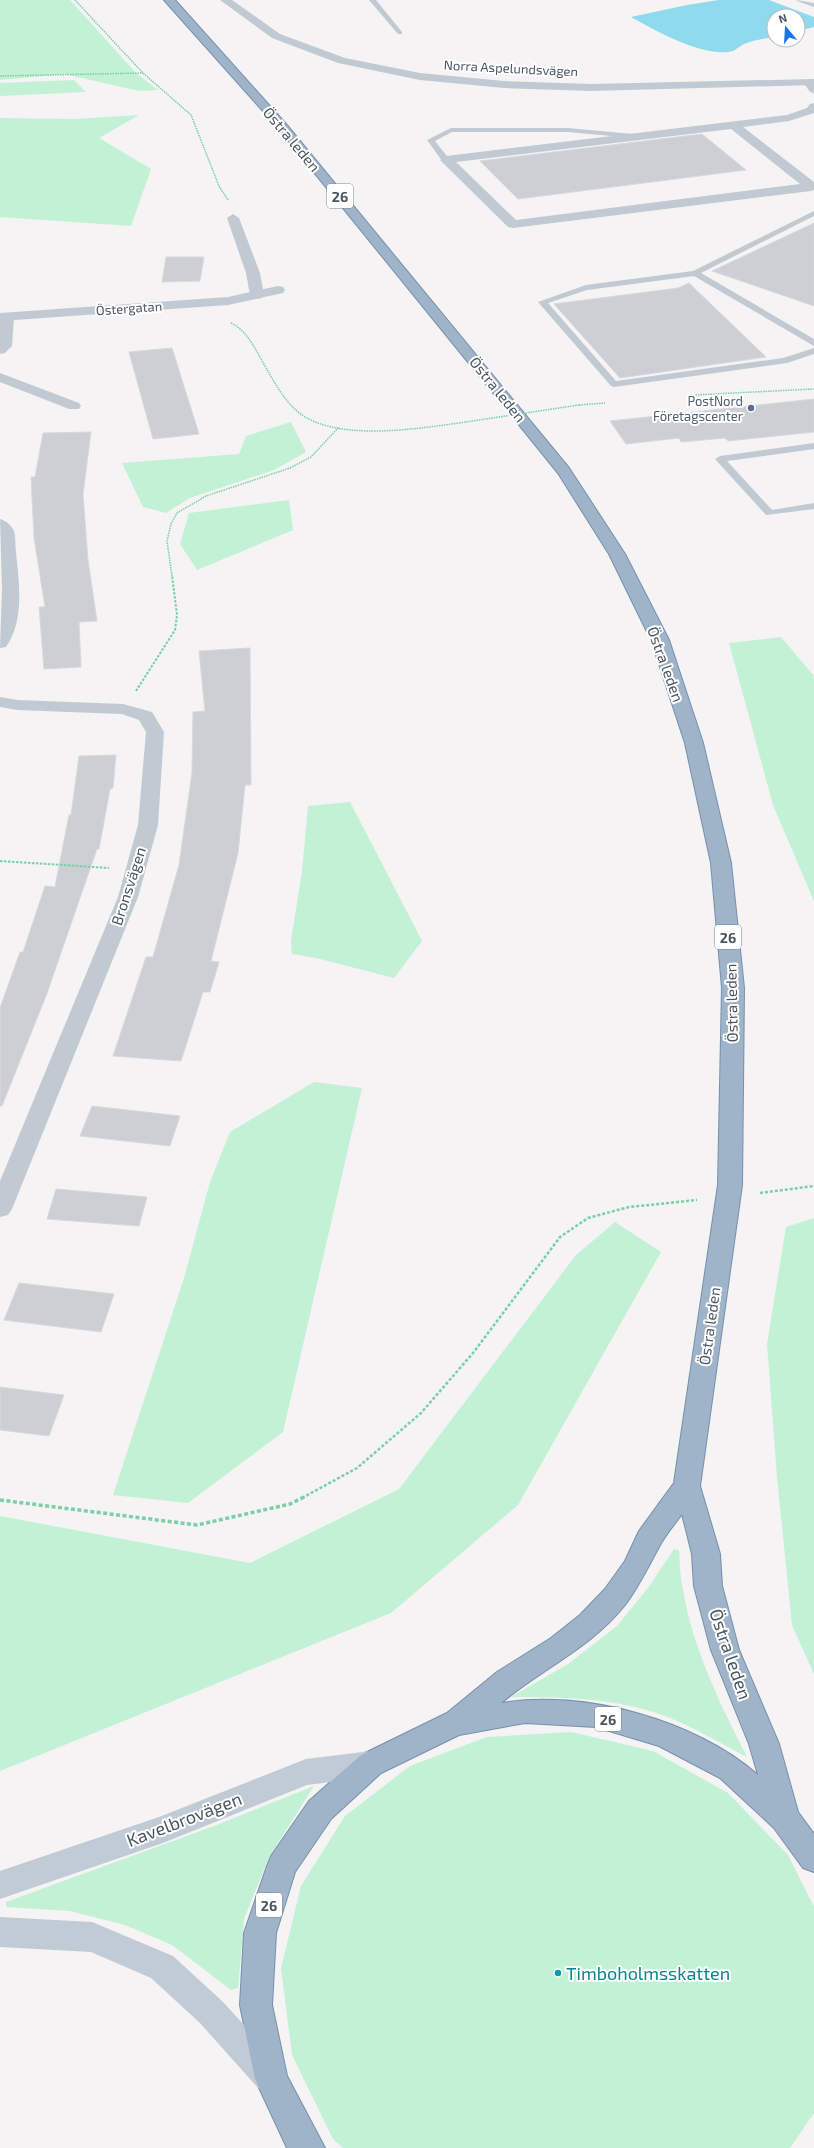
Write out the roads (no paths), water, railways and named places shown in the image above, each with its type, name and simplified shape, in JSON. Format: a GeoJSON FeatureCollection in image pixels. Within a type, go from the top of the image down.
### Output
{"type":"FeatureCollection","features":[{"type":"Feature","properties":{"kind":"highway","name":"Östra leden"},"geometry":{"type":"LineString","coordinates":[[169,0],[282,126],[564,471],[617,554],[660,640],[694,743],[721,863],[733,988],[730,1185],[687,1486],[706,1554],[708,1586],[725,1650],[764,1744],[785,1818]]}},
{"type":"Feature","properties":{"kind":"highway","name":"Östra leden"},"geometry":{"type":"LineString","coordinates":[[455,1724],[507,1681],[561,1646],[590,1622],[615,1598],[635,1568],[649,1539],[687,1486]]}},
{"type":"Feature","properties":{"kind":"highway","name":"26"},"geometry":{"type":"LineString","coordinates":[[302,2144],[271,2079],[256,2005],[260,1933],[282,1866],[320,1810],[371,1764],[455,1724],[525,1712],[596,1715],[659,1733],[730,1770],[785,1818],[813,1854]]}},
{"type":"Feature","properties":{"kind":"main road","name":"Kavelbrovägen"},"geometry":{"type":"LineString","coordinates":[[0,1885],[163,1829],[306,1772],[371,1764]]}},
{"type":"Feature","properties":{"kind":"main road"},"geometry":{"type":"LineString","coordinates":[[0,1932],[92,1936],[162,1967],[211,2012],[271,2079]]}},
{"type":"Feature","properties":{"kind":"street","name":"Norra Aspelundsvägen"},"geometry":{"type":"LineString","coordinates":[[225,0],[253,24],[292,44],[348,62],[419,76],[463,81],[547,86],[812,85]]}},
{"type":"Feature","properties":{"kind":"street"},"geometry":{"type":"LineString","coordinates":[[446,160],[789,118],[811,110],[814,106]]}},
{"type":"Feature","properties":{"kind":"street"},"geometry":{"type":"LineString","coordinates":[[732,124],[812,186]]}},
{"type":"Feature","properties":{"kind":"street"},"geometry":{"type":"LineString","coordinates":[[446,160],[513,224],[812,186]]}},
{"type":"Feature","properties":{"kind":"street"},"geometry":{"type":"LineString","coordinates":[[233,218],[253,273],[257,295]]}},
{"type":"Feature","properties":{"kind":"street","name":"Östergatan"},"geometry":{"type":"LineString","coordinates":[[4,317],[228,301],[278,290]]}},
{"type":"Feature","properties":{"kind":"street"},"geometry":{"type":"LineString","coordinates":[[0,350],[5,346],[4,317]]}},
{"type":"Feature","properties":{"kind":"street"},"geometry":{"type":"LineString","coordinates":[[0,377],[74,406]]}},
{"type":"Feature","properties":{"kind":"street"},"geometry":{"type":"LineString","coordinates":[[0,524],[6,531],[10,612],[6,634],[0,642]]}},
{"type":"Feature","properties":{"kind":"street","name":"Bronsvägen"},"geometry":{"type":"LineString","coordinates":[[0,702],[17,705],[123,709],[146,716],[155,732],[148,825],[128,897],[0,1209]]}},
{"type":"Feature","properties":{"kind":"lane"},"geometry":{"type":"LineString","coordinates":[[372,0],[400,33]]}},
{"type":"Feature","properties":{"kind":"lane"},"geometry":{"type":"LineString","coordinates":[[799,0],[814,5]]}},
{"type":"Feature","properties":{"kind":"lane"},"geometry":{"type":"LineString","coordinates":[[446,160],[431,140],[451,130],[568,130],[633,136]]}},
{"type":"Feature","properties":{"kind":"lane"},"geometry":{"type":"LineString","coordinates":[[814,213],[695,273],[586,288],[542,302],[614,384],[784,361],[814,350]]}},
{"type":"Feature","properties":{"kind":"lane"},"geometry":{"type":"LineString","coordinates":[[695,273],[814,343]]}},
{"type":"Feature","properties":{"kind":"lane"},"geometry":{"type":"LineString","coordinates":[[814,446],[720,459],[770,513],[814,506]]}},
{"type":"Feature","properties":{"kind":"water"},"geometry":{"type":"Polygon","coordinates":[[[719,0],[769,0],[790,8],[766,8],[766,39],[744,44],[733,51],[722,52],[709,51],[680,42],[631,17],[719,0]]]}},
{"type":"Feature","properties":{"kind":"water"},"geometry":{"type":"Polygon","coordinates":[[[806,14],[814,17],[814,27],[806,29],[806,14]]]}},
{"type":"Feature","properties":{"kind":"place","name":"PostNord Företagscenter"},"geometry":{"type":"Point","coordinates":[751,408]}},
{"type":"Feature","properties":{"kind":"place","name":"Timboholmsskatten"},"geometry":{"type":"Point","coordinates":[558,1973]}}]}
